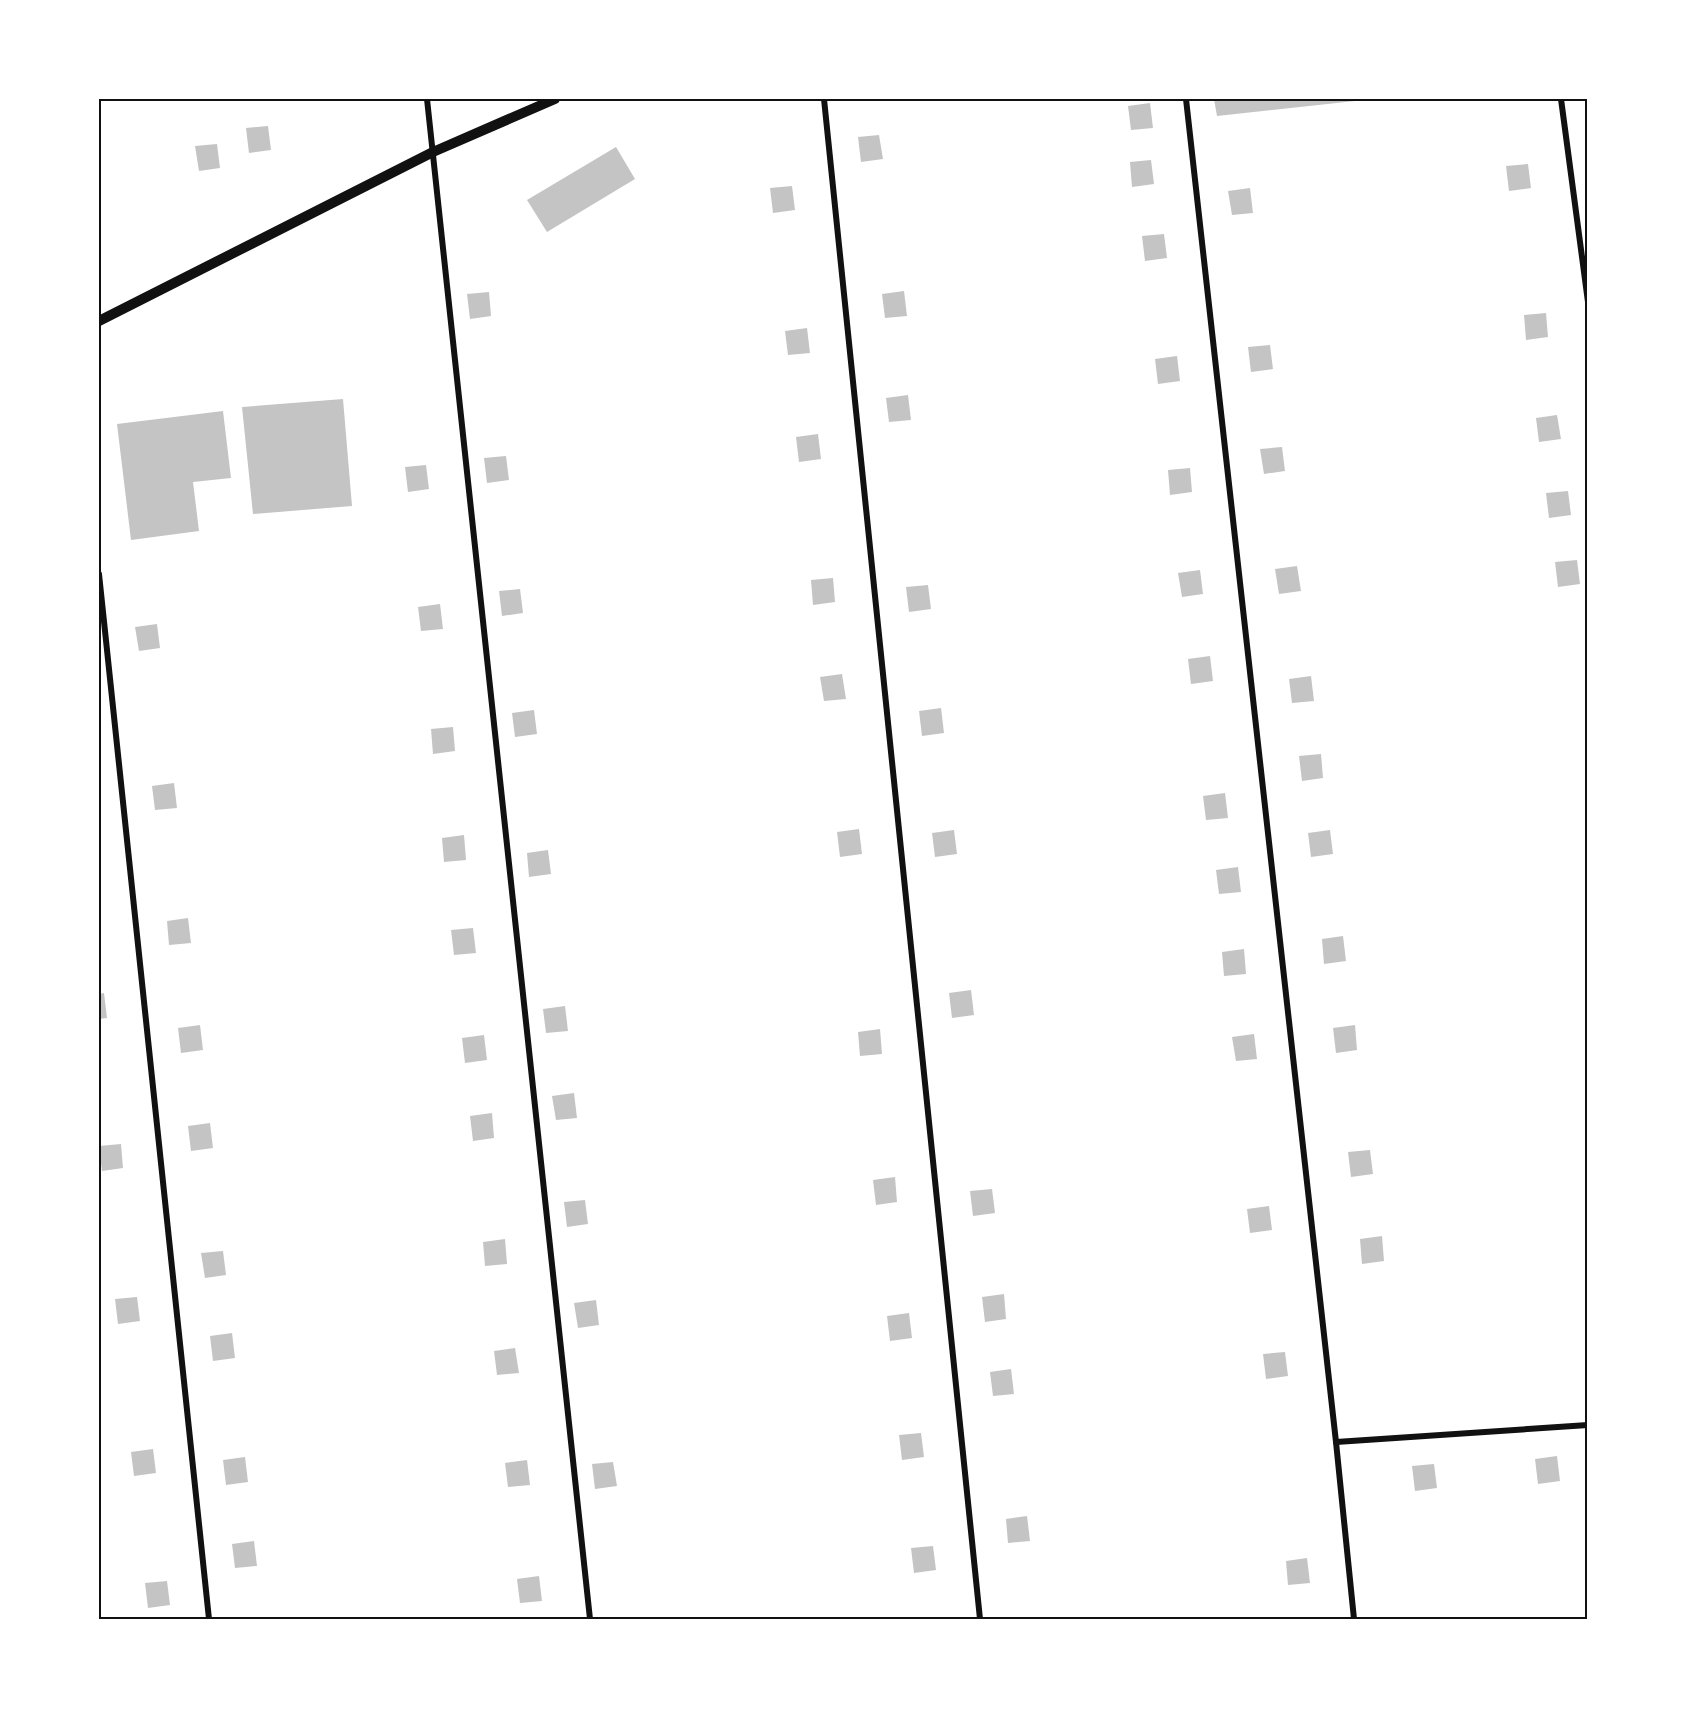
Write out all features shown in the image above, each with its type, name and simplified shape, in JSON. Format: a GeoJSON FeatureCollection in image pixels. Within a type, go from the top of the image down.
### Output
{"type":"FeatureCollection","features":[{"type":"Feature","properties":{"kind":"street"},"geometry":{"type":"LineString","coordinates":[[427,99],[590,1619]]}},
{"type":"Feature","properties":{"kind":"street"},"geometry":{"type":"LineString","coordinates":[[99,321],[433,152],[555,99]]}},
{"type":"Feature","properties":{"kind":"street"},"geometry":{"type":"LineString","coordinates":[[824,99],[980,1619]]}},
{"type":"Feature","properties":{"kind":"street"},"geometry":{"type":"LineString","coordinates":[[1186,99],[1354,1619]]}},
{"type":"Feature","properties":{"kind":"street"},"geometry":{"type":"LineString","coordinates":[[1561,99],[1588,302]]}},
{"type":"Feature","properties":{"kind":"street"},"geometry":{"type":"LineString","coordinates":[[99,574],[209,1619]]}},
{"type":"Feature","properties":{"kind":"street"},"geometry":{"type":"LineString","coordinates":[[1336,1442],[1588,1425]]}},
{"type":"Feature","properties":{"kind":"building"},"geometry":{"type":"Polygon","coordinates":[[[1214,99],[1355,99],[1355,101],[1217,116],[1214,99]]]}},
{"type":"Feature","properties":{"kind":"building"},"geometry":{"type":"Polygon","coordinates":[[[1150,103],[1153,128],[1131,130],[1128,106],[1150,103]]]}},
{"type":"Feature","properties":{"kind":"building"},"geometry":{"type":"Polygon","coordinates":[[[268,126],[271,150],[249,153],[246,128],[268,126]]]}},
{"type":"Feature","properties":{"kind":"building"},"geometry":{"type":"Polygon","coordinates":[[[879,135],[883,159],[861,162],[858,137],[879,135]]]}},
{"type":"Feature","properties":{"kind":"building"},"geometry":{"type":"Polygon","coordinates":[[[217,144],[220,168],[199,171],[195,146],[217,144]]]}},
{"type":"Feature","properties":{"kind":"building"},"geometry":{"type":"Polygon","coordinates":[[[616,147],[635,179],[547,232],[527,200],[616,147]]]}},
{"type":"Feature","properties":{"kind":"building"},"geometry":{"type":"Polygon","coordinates":[[[1151,160],[1154,184],[1132,187],[1130,162],[1151,160]]]}},
{"type":"Feature","properties":{"kind":"building"},"geometry":{"type":"Polygon","coordinates":[[[1528,164],[1531,188],[1509,191],[1506,166],[1528,164]]]}},
{"type":"Feature","properties":{"kind":"building"},"geometry":{"type":"Polygon","coordinates":[[[792,186],[795,210],[773,213],[770,188],[792,186]]]}},
{"type":"Feature","properties":{"kind":"building"},"geometry":{"type":"Polygon","coordinates":[[[1250,188],[1253,213],[1232,215],[1228,191],[1250,188]]]}},
{"type":"Feature","properties":{"kind":"building"},"geometry":{"type":"Polygon","coordinates":[[[1164,234],[1167,258],[1145,261],[1142,236],[1164,234]]]}},
{"type":"Feature","properties":{"kind":"building"},"geometry":{"type":"Polygon","coordinates":[[[904,291],[907,316],[885,318],[882,294],[904,291]]]}},
{"type":"Feature","properties":{"kind":"building"},"geometry":{"type":"Polygon","coordinates":[[[489,292],[491,316],[470,319],[467,294],[489,292]]]}},
{"type":"Feature","properties":{"kind":"building"},"geometry":{"type":"Polygon","coordinates":[[[1546,313],[1548,337],[1526,340],[1524,315],[1546,313]]]}},
{"type":"Feature","properties":{"kind":"building"},"geometry":{"type":"Polygon","coordinates":[[[807,328],[810,353],[788,355],[785,331],[807,328]]]}},
{"type":"Feature","properties":{"kind":"building"},"geometry":{"type":"Polygon","coordinates":[[[1270,345],[1273,369],[1251,372],[1248,347],[1270,345]]]}},
{"type":"Feature","properties":{"kind":"building"},"geometry":{"type":"Polygon","coordinates":[[[1177,356],[1180,381],[1158,384],[1155,359],[1177,356]]]}},
{"type":"Feature","properties":{"kind":"building"},"geometry":{"type":"Polygon","coordinates":[[[908,395],[911,420],[889,422],[886,398],[908,395]]]}},
{"type":"Feature","properties":{"kind":"building"},"geometry":{"type":"Polygon","coordinates":[[[343,399],[352,506],[253,514],[242,407],[343,399]]]}},
{"type":"Feature","properties":{"kind":"building"},"geometry":{"type":"Polygon","coordinates":[[[223,411],[231,478],[193,482],[199,531],[131,540],[117,424],[223,411]]]}},
{"type":"Feature","properties":{"kind":"building"},"geometry":{"type":"Polygon","coordinates":[[[1557,415],[1561,439],[1539,442],[1536,418],[1557,415]]]}},
{"type":"Feature","properties":{"kind":"building"},"geometry":{"type":"Polygon","coordinates":[[[818,434],[821,459],[799,462],[796,437],[818,434]]]}},
{"type":"Feature","properties":{"kind":"building"},"geometry":{"type":"Polygon","coordinates":[[[1282,447],[1285,471],[1264,474],[1260,449],[1282,447]]]}},
{"type":"Feature","properties":{"kind":"building"},"geometry":{"type":"Polygon","coordinates":[[[506,456],[509,480],[487,483],[484,458],[506,456]]]}},
{"type":"Feature","properties":{"kind":"building"},"geometry":{"type":"Polygon","coordinates":[[[426,465],[429,489],[408,492],[405,467],[426,465]]]}},
{"type":"Feature","properties":{"kind":"building"},"geometry":{"type":"Polygon","coordinates":[[[1190,468],[1192,492],[1170,495],[1168,470],[1190,468]]]}},
{"type":"Feature","properties":{"kind":"building"},"geometry":{"type":"Polygon","coordinates":[[[1568,491],[1571,515],[1549,518],[1546,493],[1568,491]]]}},
{"type":"Feature","properties":{"kind":"building"},"geometry":{"type":"Polygon","coordinates":[[[1577,560],[1580,584],[1558,587],[1555,562],[1577,560]]]}},
{"type":"Feature","properties":{"kind":"building"},"geometry":{"type":"Polygon","coordinates":[[[1297,566],[1301,591],[1279,594],[1275,569],[1297,566]]]}},
{"type":"Feature","properties":{"kind":"building"},"geometry":{"type":"Polygon","coordinates":[[[1200,570],[1203,594],[1182,597],[1178,573],[1200,570]]]}},
{"type":"Feature","properties":{"kind":"building"},"geometry":{"type":"Polygon","coordinates":[[[833,578],[835,602],[813,605],[811,580],[833,578]]]}},
{"type":"Feature","properties":{"kind":"building"},"geometry":{"type":"Polygon","coordinates":[[[928,585],[931,609],[909,612],[906,587],[928,585]]]}},
{"type":"Feature","properties":{"kind":"building"},"geometry":{"type":"Polygon","coordinates":[[[520,589],[523,613],[502,616],[499,591],[520,589]]]}},
{"type":"Feature","properties":{"kind":"building"},"geometry":{"type":"Polygon","coordinates":[[[440,604],[443,629],[421,631],[418,607],[440,604]]]}},
{"type":"Feature","properties":{"kind":"building"},"geometry":{"type":"Polygon","coordinates":[[[157,624],[160,648],[139,651],[135,627],[157,624]]]}},
{"type":"Feature","properties":{"kind":"building"},"geometry":{"type":"Polygon","coordinates":[[[1210,656],[1213,681],[1191,684],[1188,659],[1210,656]]]}},
{"type":"Feature","properties":{"kind":"building"},"geometry":{"type":"Polygon","coordinates":[[[842,674],[846,699],[824,701],[820,677],[842,674]]]}},
{"type":"Feature","properties":{"kind":"building"},"geometry":{"type":"Polygon","coordinates":[[[1311,676],[1314,701],[1292,703],[1289,679],[1311,676]]]}},
{"type":"Feature","properties":{"kind":"building"},"geometry":{"type":"Polygon","coordinates":[[[941,708],[944,733],[922,736],[919,711],[941,708]]]}},
{"type":"Feature","properties":{"kind":"building"},"geometry":{"type":"Polygon","coordinates":[[[534,710],[537,734],[515,737],[512,713],[534,710]]]}},
{"type":"Feature","properties":{"kind":"building"},"geometry":{"type":"Polygon","coordinates":[[[453,727],[455,751],[433,754],[431,729],[453,727]]]}},
{"type":"Feature","properties":{"kind":"building"},"geometry":{"type":"Polygon","coordinates":[[[1321,754],[1323,778],[1302,781],[1299,756],[1321,754]]]}},
{"type":"Feature","properties":{"kind":"building"},"geometry":{"type":"Polygon","coordinates":[[[174,783],[177,808],[155,810],[152,786],[174,783]]]}},
{"type":"Feature","properties":{"kind":"building"},"geometry":{"type":"Polygon","coordinates":[[[1225,793],[1228,818],[1206,820],[1203,796],[1225,793]]]}},
{"type":"Feature","properties":{"kind":"building"},"geometry":{"type":"Polygon","coordinates":[[[859,829],[862,854],[840,857],[837,832],[859,829]]]}},
{"type":"Feature","properties":{"kind":"building"},"geometry":{"type":"Polygon","coordinates":[[[954,830],[957,854],[935,857],[932,833],[954,830]]]}},
{"type":"Feature","properties":{"kind":"building"},"geometry":{"type":"Polygon","coordinates":[[[1330,830],[1333,854],[1311,857],[1308,833],[1330,830]]]}},
{"type":"Feature","properties":{"kind":"building"},"geometry":{"type":"Polygon","coordinates":[[[464,835],[466,860],[444,862],[442,838],[464,835]]]}},
{"type":"Feature","properties":{"kind":"building"},"geometry":{"type":"Polygon","coordinates":[[[548,850],[551,874],[529,877],[527,853],[548,850]]]}},
{"type":"Feature","properties":{"kind":"building"},"geometry":{"type":"Polygon","coordinates":[[[1238,867],[1241,892],[1219,894],[1216,870],[1238,867]]]}},
{"type":"Feature","properties":{"kind":"building"},"geometry":{"type":"Polygon","coordinates":[[[188,918],[191,943],[169,945],[167,921],[188,918]]]}},
{"type":"Feature","properties":{"kind":"building"},"geometry":{"type":"Polygon","coordinates":[[[473,928],[476,953],[454,955],[451,930],[473,928]]]}},
{"type":"Feature","properties":{"kind":"building"},"geometry":{"type":"Polygon","coordinates":[[[1343,936],[1346,961],[1324,964],[1322,939],[1343,936]]]}},
{"type":"Feature","properties":{"kind":"building"},"geometry":{"type":"Polygon","coordinates":[[[1244,949],[1246,974],[1224,976],[1222,952],[1244,949]]]}},
{"type":"Feature","properties":{"kind":"building"},"geometry":{"type":"Polygon","coordinates":[[[971,990],[974,1015],[952,1018],[949,993],[971,990]]]}},
{"type":"Feature","properties":{"kind":"building"},"geometry":{"type":"Polygon","coordinates":[[[104,993],[107,1018],[99,1019],[99,994],[104,993]]]}},
{"type":"Feature","properties":{"kind":"building"},"geometry":{"type":"Polygon","coordinates":[[[565,1006],[568,1031],[546,1033],[543,1009],[565,1006]]]}},
{"type":"Feature","properties":{"kind":"building"},"geometry":{"type":"Polygon","coordinates":[[[200,1025],[203,1050],[181,1053],[178,1028],[200,1025]]]}},
{"type":"Feature","properties":{"kind":"building"},"geometry":{"type":"Polygon","coordinates":[[[1355,1025],[1357,1050],[1336,1053],[1333,1028],[1355,1025]]]}},
{"type":"Feature","properties":{"kind":"building"},"geometry":{"type":"Polygon","coordinates":[[[880,1029],[882,1054],[860,1056],[858,1032],[880,1029]]]}},
{"type":"Feature","properties":{"kind":"building"},"geometry":{"type":"Polygon","coordinates":[[[1254,1034],[1257,1059],[1236,1061],[1232,1037],[1254,1034]]]}},
{"type":"Feature","properties":{"kind":"building"},"geometry":{"type":"Polygon","coordinates":[[[484,1035],[487,1060],[465,1063],[462,1038],[484,1035]]]}},
{"type":"Feature","properties":{"kind":"building"},"geometry":{"type":"Polygon","coordinates":[[[574,1093],[577,1118],[556,1120],[552,1096],[574,1093]]]}},
{"type":"Feature","properties":{"kind":"building"},"geometry":{"type":"Polygon","coordinates":[[[492,1113],[494,1138],[473,1141],[470,1116],[492,1113]]]}},
{"type":"Feature","properties":{"kind":"building"},"geometry":{"type":"Polygon","coordinates":[[[210,1123],[213,1148],[191,1151],[188,1126],[210,1123]]]}},
{"type":"Feature","properties":{"kind":"building"},"geometry":{"type":"Polygon","coordinates":[[[121,1144],[123,1168],[102,1171],[99,1146],[121,1144]]]}},
{"type":"Feature","properties":{"kind":"building"},"geometry":{"type":"Polygon","coordinates":[[[1370,1150],[1373,1174],[1351,1177],[1348,1152],[1370,1150]]]}},
{"type":"Feature","properties":{"kind":"building"},"geometry":{"type":"Polygon","coordinates":[[[895,1177],[897,1202],[876,1205],[873,1180],[895,1177]]]}},
{"type":"Feature","properties":{"kind":"building"},"geometry":{"type":"Polygon","coordinates":[[[992,1189],[995,1213],[973,1216],[970,1191],[992,1189]]]}},
{"type":"Feature","properties":{"kind":"building"},"geometry":{"type":"Polygon","coordinates":[[[585,1200],[588,1224],[567,1227],[564,1202],[585,1200]]]}},
{"type":"Feature","properties":{"kind":"building"},"geometry":{"type":"Polygon","coordinates":[[[1269,1206],[1272,1230],[1250,1233],[1247,1209],[1269,1206]]]}},
{"type":"Feature","properties":{"kind":"building"},"geometry":{"type":"Polygon","coordinates":[[[1382,1236],[1384,1261],[1362,1264],[1360,1239],[1382,1236]]]}},
{"type":"Feature","properties":{"kind":"building"},"geometry":{"type":"Polygon","coordinates":[[[505,1239],[507,1264],[485,1266],[483,1242],[505,1239]]]}},
{"type":"Feature","properties":{"kind":"building"},"geometry":{"type":"Polygon","coordinates":[[[223,1251],[226,1275],[205,1278],[201,1253],[223,1251]]]}},
{"type":"Feature","properties":{"kind":"building"},"geometry":{"type":"Polygon","coordinates":[[[1004,1294],[1006,1319],[985,1322],[982,1297],[1004,1294]]]}},
{"type":"Feature","properties":{"kind":"building"},"geometry":{"type":"Polygon","coordinates":[[[137,1297],[140,1321],[118,1324],[115,1299],[137,1297]]]}},
{"type":"Feature","properties":{"kind":"building"},"geometry":{"type":"Polygon","coordinates":[[[596,1300],[599,1325],[578,1328],[574,1303],[596,1300]]]}},
{"type":"Feature","properties":{"kind":"building"},"geometry":{"type":"Polygon","coordinates":[[[909,1313],[912,1338],[890,1341],[887,1316],[909,1313]]]}},
{"type":"Feature","properties":{"kind":"building"},"geometry":{"type":"Polygon","coordinates":[[[232,1333],[235,1358],[213,1361],[210,1336],[232,1333]]]}},
{"type":"Feature","properties":{"kind":"building"},"geometry":{"type":"Polygon","coordinates":[[[515,1348],[519,1373],[497,1375],[494,1351],[515,1348]]]}},
{"type":"Feature","properties":{"kind":"building"},"geometry":{"type":"Polygon","coordinates":[[[1285,1352],[1288,1376],[1266,1379],[1263,1354],[1285,1352]]]}},
{"type":"Feature","properties":{"kind":"building"},"geometry":{"type":"Polygon","coordinates":[[[1011,1369],[1014,1394],[993,1396],[990,1372],[1011,1369]]]}},
{"type":"Feature","properties":{"kind":"building"},"geometry":{"type":"Polygon","coordinates":[[[921,1433],[924,1457],[902,1460],[899,1435],[921,1433]]]}},
{"type":"Feature","properties":{"kind":"building"},"geometry":{"type":"Polygon","coordinates":[[[153,1449],[156,1473],[134,1476],[131,1452],[153,1449]]]}},
{"type":"Feature","properties":{"kind":"building"},"geometry":{"type":"Polygon","coordinates":[[[1557,1456],[1560,1481],[1538,1484],[1535,1459],[1557,1456]]]}},
{"type":"Feature","properties":{"kind":"building"},"geometry":{"type":"Polygon","coordinates":[[[245,1457],[248,1482],[226,1485],[223,1460],[245,1457]]]}},
{"type":"Feature","properties":{"kind":"building"},"geometry":{"type":"Polygon","coordinates":[[[527,1460],[530,1485],[508,1487],[505,1463],[527,1460]]]}},
{"type":"Feature","properties":{"kind":"building"},"geometry":{"type":"Polygon","coordinates":[[[613,1462],[617,1486],[595,1489],[592,1464],[613,1462]]]}},
{"type":"Feature","properties":{"kind":"building"},"geometry":{"type":"Polygon","coordinates":[[[1434,1464],[1437,1488],[1415,1491],[1412,1466],[1434,1464]]]}},
{"type":"Feature","properties":{"kind":"building"},"geometry":{"type":"Polygon","coordinates":[[[1027,1516],[1030,1541],[1008,1543],[1006,1519],[1027,1516]]]}},
{"type":"Feature","properties":{"kind":"building"},"geometry":{"type":"Polygon","coordinates":[[[254,1541],[257,1566],[235,1568],[232,1544],[254,1541]]]}},
{"type":"Feature","properties":{"kind":"building"},"geometry":{"type":"Polygon","coordinates":[[[933,1546],[936,1570],[914,1573],[911,1548],[933,1546]]]}},
{"type":"Feature","properties":{"kind":"building"},"geometry":{"type":"Polygon","coordinates":[[[1307,1558],[1310,1583],[1288,1585],[1286,1561],[1307,1558]]]}},
{"type":"Feature","properties":{"kind":"building"},"geometry":{"type":"Polygon","coordinates":[[[539,1576],[542,1601],[520,1603],[517,1579],[539,1576]]]}},
{"type":"Feature","properties":{"kind":"building"},"geometry":{"type":"Polygon","coordinates":[[[167,1581],[170,1605],[148,1608],[145,1583],[167,1581]]]}}]}
